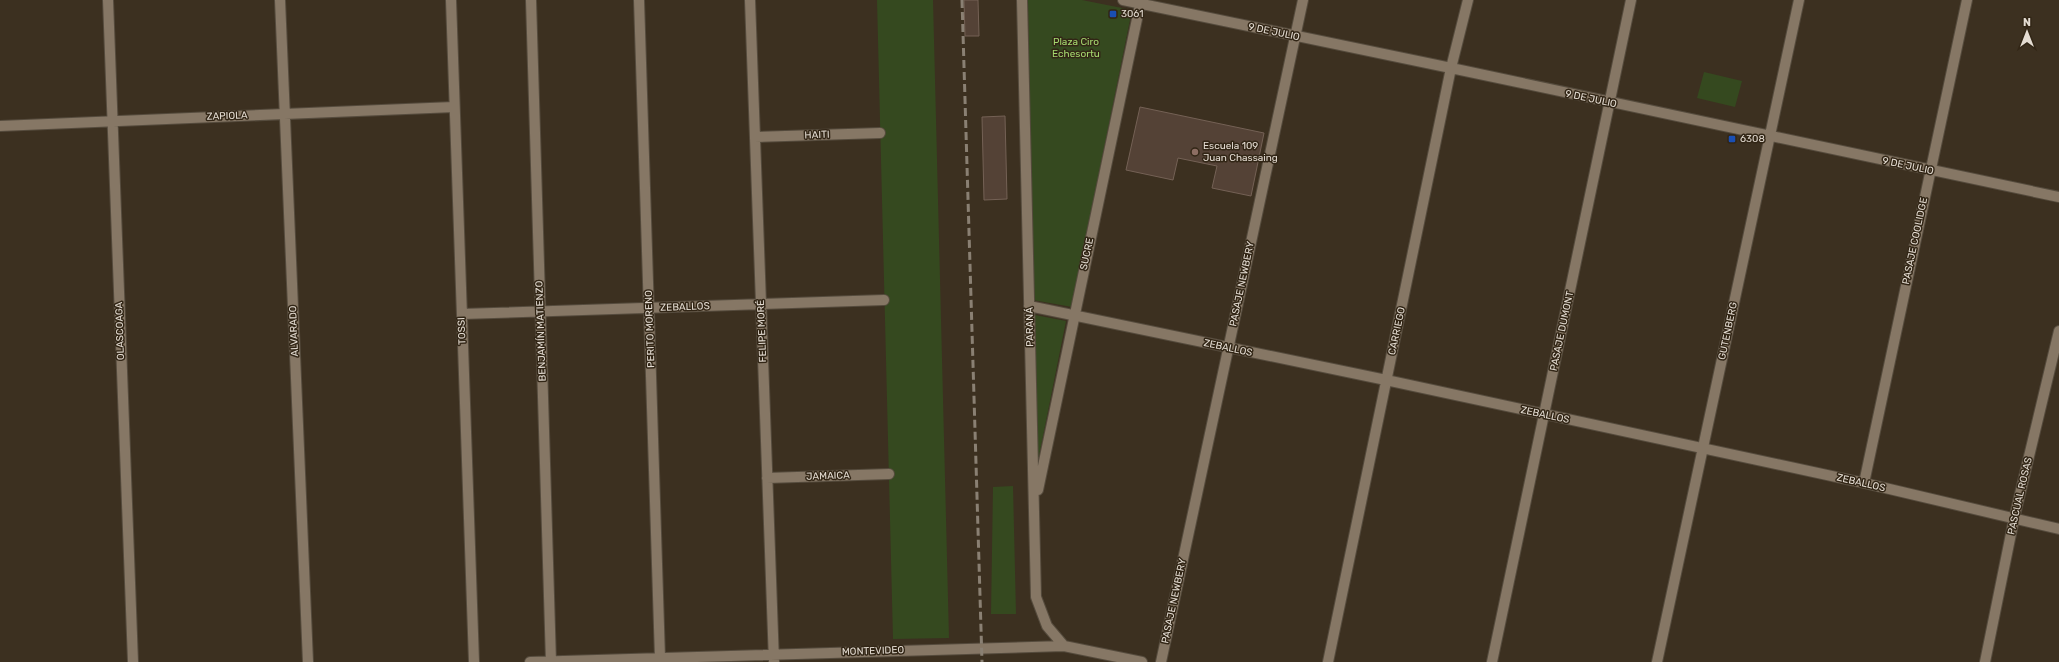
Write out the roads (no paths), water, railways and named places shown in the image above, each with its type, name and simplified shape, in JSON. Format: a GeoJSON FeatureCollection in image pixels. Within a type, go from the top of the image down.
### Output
{"type":"FeatureCollection","features":[{"type":"Feature","properties":{"kind":"street","name":"OLASCOAGA"},"geometry":{"type":"LineString","coordinates":[[108,0],[133,662]]}},
{"type":"Feature","properties":{"kind":"street","name":"ALVARADO"},"geometry":{"type":"LineString","coordinates":[[280,0],[308,662]]}},
{"type":"Feature","properties":{"kind":"street","name":"TOSSI"},"geometry":{"type":"LineString","coordinates":[[450,0],[474,662]]}},
{"type":"Feature","properties":{"kind":"street","name":"BENJAMÍN MATIENZO"},"geometry":{"type":"LineString","coordinates":[[530,0],[551,662]]}},
{"type":"Feature","properties":{"kind":"street","name":"PERITO MORENO"},"geometry":{"type":"LineString","coordinates":[[639,0],[660,658]]}},
{"type":"Feature","properties":{"kind":"street","name":"FELIPE MORÉ"},"geometry":{"type":"LineString","coordinates":[[750,0],[774,658]]}},
{"type":"Feature","properties":{"kind":"street","name":"PARANÁ"},"geometry":{"type":"LineString","coordinates":[[1022,0],[1036,597],[1047,626],[1064,646]]}},
{"type":"Feature","properties":{"kind":"street","name":"9 DE JULIO"},"geometry":{"type":"LineString","coordinates":[[1123,0],[1141,2],[1295,37],[1451,68],[2059,198]]}},
{"type":"Feature","properties":{"kind":"street","name":"PASAJE NEWBERY"},"geometry":{"type":"LineString","coordinates":[[1161,662],[1303,0]]}},
{"type":"Feature","properties":{"kind":"street","name":"CARRIEGO"},"geometry":{"type":"LineString","coordinates":[[1328,662],[1451,68],[1468,0]]}},
{"type":"Feature","properties":{"kind":"street","name":"PASAJE DUMONT"},"geometry":{"type":"LineString","coordinates":[[1492,662],[1632,0]]}},
{"type":"Feature","properties":{"kind":"street","name":"GUTENBERG"},"geometry":{"type":"LineString","coordinates":[[1657,662],[1799,0]]}},
{"type":"Feature","properties":{"kind":"street","name":"PASAJE COOLIDGE"},"geometry":{"type":"LineString","coordinates":[[1864,483],[1967,0]]}},
{"type":"Feature","properties":{"kind":"street","name":"SUCRE"},"geometry":{"type":"LineString","coordinates":[[1034,507],[1141,2]]}},
{"type":"Feature","properties":{"kind":"street","name":"ZAPIOLA"},"geometry":{"type":"LineString","coordinates":[[0,126],[112,120],[454,107]]}},
{"type":"Feature","properties":{"kind":"street","name":"HAITI"},"geometry":{"type":"LineString","coordinates":[[755,137],[880,133]]}},
{"type":"Feature","properties":{"kind":"street","name":"ZEBALLOS"},"geometry":{"type":"LineString","coordinates":[[462,314],[884,300]]}},
{"type":"Feature","properties":{"kind":"street","name":"ZEBALLOS"},"geometry":{"type":"LineString","coordinates":[[1029,306],[1386,380],[1864,483],[2059,529]]}},
{"type":"Feature","properties":{"kind":"street","name":"PASCUAL ROSAS"},"geometry":{"type":"LineString","coordinates":[[1985,662],[2014,519],[2059,331]]}},
{"type":"Feature","properties":{"kind":"street","name":"JAMAICA"},"geometry":{"type":"LineString","coordinates":[[767,478],[889,474]]}},
{"type":"Feature","properties":{"kind":"street","name":"MONTEVIDEO"},"geometry":{"type":"LineString","coordinates":[[530,662],[660,658],[774,658],[1064,646],[1142,662]]}},
{"type":"Feature","properties":{"kind":"railway"},"geometry":{"type":"LineString","coordinates":[[962,0],[982,662]]}},
{"type":"Feature","properties":{"kind":"place","name":"3061"},"geometry":{"type":"Point","coordinates":[1113,14]}},
{"type":"Feature","properties":{"kind":"place","name":"6308"},"geometry":{"type":"Point","coordinates":[1732,139]}},
{"type":"Feature","properties":{"kind":"place","name":"Escuela 109 Juan Chassaing"},"geometry":{"type":"Point","coordinates":[1195,152]}},
{"type":"Feature","properties":{"kind":"park label","name":"Plaza Ciro Echesortu"},"geometry":{"type":"Point","coordinates":[1076,48]}}]}
